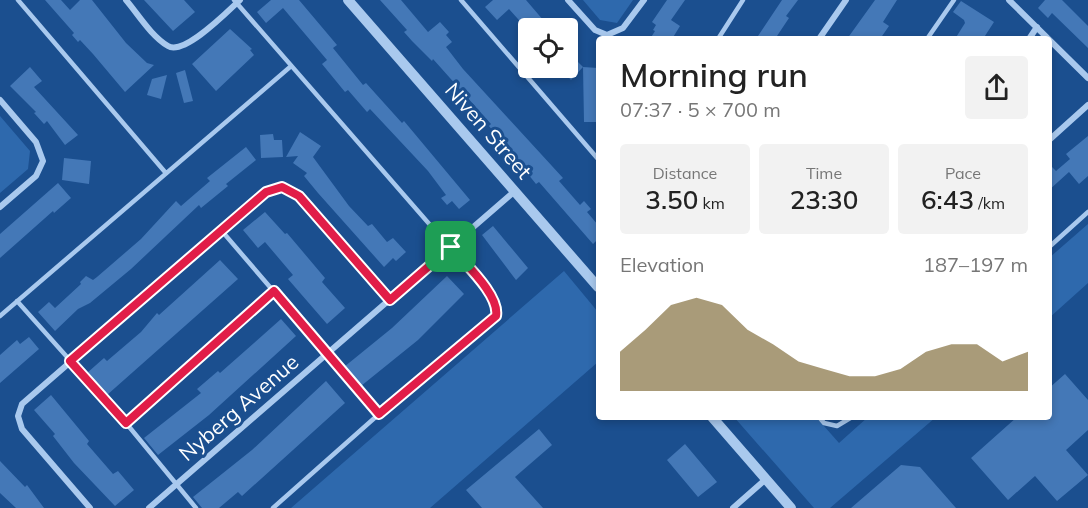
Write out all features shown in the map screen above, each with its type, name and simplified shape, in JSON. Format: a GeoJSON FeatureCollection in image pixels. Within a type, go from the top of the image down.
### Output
{"type":"FeatureCollection","features":[{"type":"Feature","properties":{"kind":"street"},"geometry":{"type":"LineString","coordinates":[[126,0],[158,37],[168,46],[178,48],[189,43],[237,1]]}},
{"type":"Feature","properties":{"kind":"street","name":"Niven Street"},"geometry":{"type":"LineString","coordinates":[[348,0],[596,280]]}},
{"type":"Feature","properties":{"kind":"street"},"geometry":{"type":"LineString","coordinates":[[568,0],[595,30],[607,35],[623,28],[644,0]]}},
{"type":"Feature","properties":{"kind":"street"},"geometry":{"type":"LineString","coordinates":[[821,36],[846,0]]}},
{"type":"Feature","properties":{"kind":"street"},"geometry":{"type":"LineString","coordinates":[[1009,0],[1046,36]]}},
{"type":"Feature","properties":{"kind":"street"},"geometry":{"type":"LineString","coordinates":[[1031,36],[1037,27]]}},
{"type":"Feature","properties":{"kind":"street"},"geometry":{"type":"LineString","coordinates":[[1052,42],[1088,78]]}},
{"type":"Feature","properties":{"kind":"street"},"geometry":{"type":"LineString","coordinates":[[0,100],[36,142],[43,161],[36,176],[0,207]]}},
{"type":"Feature","properties":{"kind":"street"},"geometry":{"type":"LineString","coordinates":[[1052,137],[1088,105]]}},
{"type":"Feature","properties":{"kind":"street"},"geometry":{"type":"LineString","coordinates":[[90,508],[25,434],[18,416],[25,401],[266,192],[277,187],[288,188],[299,196],[390,300]]}},
{"type":"Feature","properties":{"kind":"street","name":"Nyberg Avenue"},"geometry":{"type":"LineString","coordinates":[[148,508],[515,191]]}},
{"type":"Feature","properties":{"kind":"street"},"geometry":{"type":"LineString","coordinates":[[715,420],[791,508]]}},
{"type":"Feature","properties":{"kind":"street"},"geometry":{"type":"LineString","coordinates":[[733,508],[766,479]]}},
{"type":"Feature","properties":{"kind":"lane"},"geometry":{"type":"LineString","coordinates":[[18,0],[165,172]]}},
{"type":"Feature","properties":{"kind":"lane"},"geometry":{"type":"LineString","coordinates":[[461,0],[596,157]]}},
{"type":"Feature","properties":{"kind":"lane"},"geometry":{"type":"LineString","coordinates":[[720,36],[743,0]]}},
{"type":"Feature","properties":{"kind":"lane"},"geometry":{"type":"LineString","coordinates":[[929,36],[954,0]]}},
{"type":"Feature","properties":{"kind":"lane"},"geometry":{"type":"LineString","coordinates":[[237,1],[290,67],[451,247],[492,296],[498,309],[496,316],[379,414],[273,508]]}},
{"type":"Feature","properties":{"kind":"lane"},"geometry":{"type":"LineString","coordinates":[[0,316],[290,67]]}},
{"type":"Feature","properties":{"kind":"lane"},"geometry":{"type":"LineString","coordinates":[[1052,244],[1088,212]]}},
{"type":"Feature","properties":{"kind":"lane"},"geometry":{"type":"LineString","coordinates":[[221,230],[379,414]]}},
{"type":"Feature","properties":{"kind":"lane"},"geometry":{"type":"LineString","coordinates":[[126,423],[274,291]]}},
{"type":"Feature","properties":{"kind":"lane"},"geometry":{"type":"LineString","coordinates":[[17,301],[126,423],[196,508]]}},
{"type":"Feature","properties":{"kind":"lane"},"geometry":{"type":"LineString","coordinates":[[822,420],[824,423],[837,426],[847,420]]}},
{"type":"Feature","properties":{"kind":"shaded area"},"geometry":{"type":"Polygon","coordinates":[[[583,0],[633,0],[617,23],[600,20],[583,0]]]}},
{"type":"Feature","properties":{"kind":"shaded area"},"geometry":{"type":"Polygon","coordinates":[[[0,116],[30,151],[28,169],[0,193],[0,116]]]}},
{"type":"Feature","properties":{"kind":"shaded area"},"geometry":{"type":"Polygon","coordinates":[[[1088,224],[1088,283],[1052,315],[1052,255],[1088,224]]]}},
{"type":"Feature","properties":{"kind":"shaded area"},"geometry":{"type":"Polygon","coordinates":[[[564,271],[596,310],[596,364],[430,508],[291,508],[564,271]]]}},
{"type":"Feature","properties":{"kind":"shaded area"},"geometry":{"type":"Polygon","coordinates":[[[737,420],[819,420],[839,443],[865,420],[933,420],[830,508],[814,508],[737,420]]]}},
{"type":"Feature","properties":{"kind":"building"},"geometry":{"type":"Polygon","coordinates":[[[45,0],[61,0],[70,10],[80,0],[92,0],[126,43],[147,63],[154,65],[125,92],[80,40],[78,42],[72,35],[74,33],[45,0]]]}},
{"type":"Feature","properties":{"kind":"building"},"geometry":{"type":"Polygon","coordinates":[[[144,0],[184,0],[195,12],[173,31],[144,0]]]}},
{"type":"Feature","properties":{"kind":"building"},"geometry":{"type":"Polygon","coordinates":[[[271,0],[299,0],[337,45],[333,48],[363,85],[366,83],[402,123],[404,121],[470,200],[459,209],[452,201],[447,205],[441,198],[446,195],[428,171],[370,109],[367,112],[348,90],[345,92],[322,64],[327,60],[283,8],[266,23],[257,12],[271,0]]]}},
{"type":"Feature","properties":{"kind":"building"},"geometry":{"type":"Polygon","coordinates":[[[380,0],[401,0],[428,32],[440,22],[449,32],[446,35],[452,42],[446,47],[463,69],[563,178],[559,181],[580,205],[584,201],[591,209],[587,212],[596,223],[596,241],[593,244],[539,182],[536,184],[489,126],[491,124],[433,59],[432,61],[404,32],[407,30],[380,0]]]}},
{"type":"Feature","properties":{"kind":"building"},"geometry":{"type":"Polygon","coordinates":[[[493,0],[526,0],[541,18],[518,19],[509,9],[497,20],[485,7],[493,0]]]}},
{"type":"Feature","properties":{"kind":"building"},"geometry":{"type":"Polygon","coordinates":[[[667,0],[685,0],[671,20],[680,26],[674,36],[652,36],[656,25],[652,22],[667,0]]]}},
{"type":"Feature","properties":{"kind":"building"},"geometry":{"type":"Polygon","coordinates":[[[782,0],[798,0],[786,16],[789,18],[777,36],[758,36],[782,0]]]}},
{"type":"Feature","properties":{"kind":"building"},"geometry":{"type":"Polygon","coordinates":[[[875,0],[897,0],[883,22],[889,26],[882,36],[849,36],[875,0]]]}},
{"type":"Feature","properties":{"kind":"building"},"geometry":{"type":"Polygon","coordinates":[[[1045,0],[1062,0],[1088,26],[1088,48],[1052,13],[1048,18],[1038,8],[1045,0]]]}},
{"type":"Feature","properties":{"kind":"building"},"geometry":{"type":"Polygon","coordinates":[[[961,1],[994,22],[985,36],[957,36],[965,23],[953,12],[961,1]]]}},
{"type":"Feature","properties":{"kind":"building"},"geometry":{"type":"Polygon","coordinates":[[[230,29],[252,49],[250,50],[254,55],[216,91],[192,64],[230,29]]]}},
{"type":"Feature","properties":{"kind":"building"},"geometry":{"type":"Polygon","coordinates":[[[578,62],[583,67],[578,72],[578,62]]]}},
{"type":"Feature","properties":{"kind":"building"},"geometry":{"type":"Polygon","coordinates":[[[30,67],[42,81],[34,87],[78,135],[65,145],[47,121],[44,124],[34,113],[36,112],[10,86],[30,67]]]}},
{"type":"Feature","properties":{"kind":"building"},"geometry":{"type":"Polygon","coordinates":[[[583,67],[596,68],[596,122],[584,122],[583,67]]]}},
{"type":"Feature","properties":{"kind":"building"},"geometry":{"type":"Polygon","coordinates":[[[185,70],[193,101],[184,103],[176,73],[185,70]]]}},
{"type":"Feature","properties":{"kind":"building"},"geometry":{"type":"Polygon","coordinates":[[[167,75],[161,99],[147,95],[152,79],[167,75]]]}},
{"type":"Feature","properties":{"kind":"building"},"geometry":{"type":"Polygon","coordinates":[[[300,132],[321,146],[313,157],[349,206],[368,226],[372,224],[387,242],[393,238],[406,252],[396,261],[393,258],[384,267],[304,176],[307,173],[293,163],[298,156],[286,157],[300,132]]]}},
{"type":"Feature","properties":{"kind":"building"},"geometry":{"type":"Polygon","coordinates":[[[273,134],[274,140],[282,140],[283,157],[261,158],[260,135],[273,134]]]}},
{"type":"Feature","properties":{"kind":"building"},"geometry":{"type":"Polygon","coordinates":[[[1088,136],[1088,176],[1079,184],[1069,172],[1052,187],[1052,167],[1056,171],[1070,159],[1066,154],[1088,136]]]}},
{"type":"Feature","properties":{"kind":"building"},"geometry":{"type":"Polygon","coordinates":[[[246,147],[256,160],[201,208],[199,205],[131,269],[90,303],[78,309],[55,331],[38,312],[49,302],[55,308],[81,284],[80,282],[86,276],[93,280],[97,277],[141,239],[176,201],[181,206],[210,181],[207,178],[246,147]]]}},
{"type":"Feature","properties":{"kind":"building"},"geometry":{"type":"Polygon","coordinates":[[[64,158],[91,161],[89,184],[62,180],[64,158]]]}},
{"type":"Feature","properties":{"kind":"building"},"geometry":{"type":"Polygon","coordinates":[[[58,183],[71,198],[0,258],[0,234],[58,183]]]}},
{"type":"Feature","properties":{"kind":"building"},"geometry":{"type":"Polygon","coordinates":[[[265,212],[285,234],[287,233],[325,278],[322,282],[345,308],[327,324],[288,279],[293,275],[265,242],[258,248],[243,230],[265,212]]]}},
{"type":"Feature","properties":{"kind":"building"},"geometry":{"type":"Polygon","coordinates":[[[493,226],[528,268],[516,280],[482,235],[493,226]]]}},
{"type":"Feature","properties":{"kind":"building"},"geometry":{"type":"Polygon","coordinates":[[[220,260],[238,279],[107,395],[87,373],[104,358],[107,361],[141,332],[157,313],[159,315],[220,260]]]}},
{"type":"Feature","properties":{"kind":"building"},"geometry":{"type":"Polygon","coordinates":[[[447,276],[464,294],[418,340],[361,386],[344,367],[392,328],[447,276]]]}},
{"type":"Feature","properties":{"kind":"building"},"geometry":{"type":"Polygon","coordinates":[[[281,319],[296,336],[209,415],[158,455],[144,438],[201,393],[197,389],[218,371],[220,373],[281,319]]]}},
{"type":"Feature","properties":{"kind":"building"},"geometry":{"type":"Polygon","coordinates":[[[29,337],[39,349],[0,383],[0,355],[17,340],[20,344],[29,337]]]}},
{"type":"Feature","properties":{"kind":"building"},"geometry":{"type":"Polygon","coordinates":[[[1065,374],[1088,400],[1088,430],[1066,450],[1088,475],[1057,501],[1035,476],[1008,500],[971,458],[1014,420],[1052,420],[1052,385],[1065,374]]]}},
{"type":"Feature","properties":{"kind":"building"},"geometry":{"type":"Polygon","coordinates":[[[326,381],[345,403],[242,496],[238,492],[219,508],[202,508],[193,497],[252,450],[326,381]]]}},
{"type":"Feature","properties":{"kind":"building"},"geometry":{"type":"Polygon","coordinates":[[[51,395],[89,441],[87,444],[113,474],[118,471],[134,490],[115,506],[74,463],[53,436],[55,434],[34,410],[51,395]]]}},
{"type":"Feature","properties":{"kind":"building"},"geometry":{"type":"Polygon","coordinates":[[[539,429],[552,445],[515,477],[543,508],[482,508],[466,490],[539,429]]]}},
{"type":"Feature","properties":{"kind":"building"},"geometry":{"type":"Polygon","coordinates":[[[685,444],[717,482],[698,497],[667,460],[685,444]]]}},
{"type":"Feature","properties":{"kind":"building"},"geometry":{"type":"Polygon","coordinates":[[[0,461],[25,487],[27,485],[44,508],[16,508],[0,493],[0,461]]]}},
{"type":"Feature","properties":{"kind":"building"},"geometry":{"type":"Polygon","coordinates":[[[901,465],[920,467],[956,508],[851,508],[901,465]]]}},
{"type":"Feature","properties":{"kind":"route"},"geometry":{"type":"LineString","coordinates":[[272,188],[288,188],[299,196],[390,300],[451,247],[496,302],[498,309],[496,316],[379,414],[274,291],[126,423],[70,361],[272,188]]}}]}
